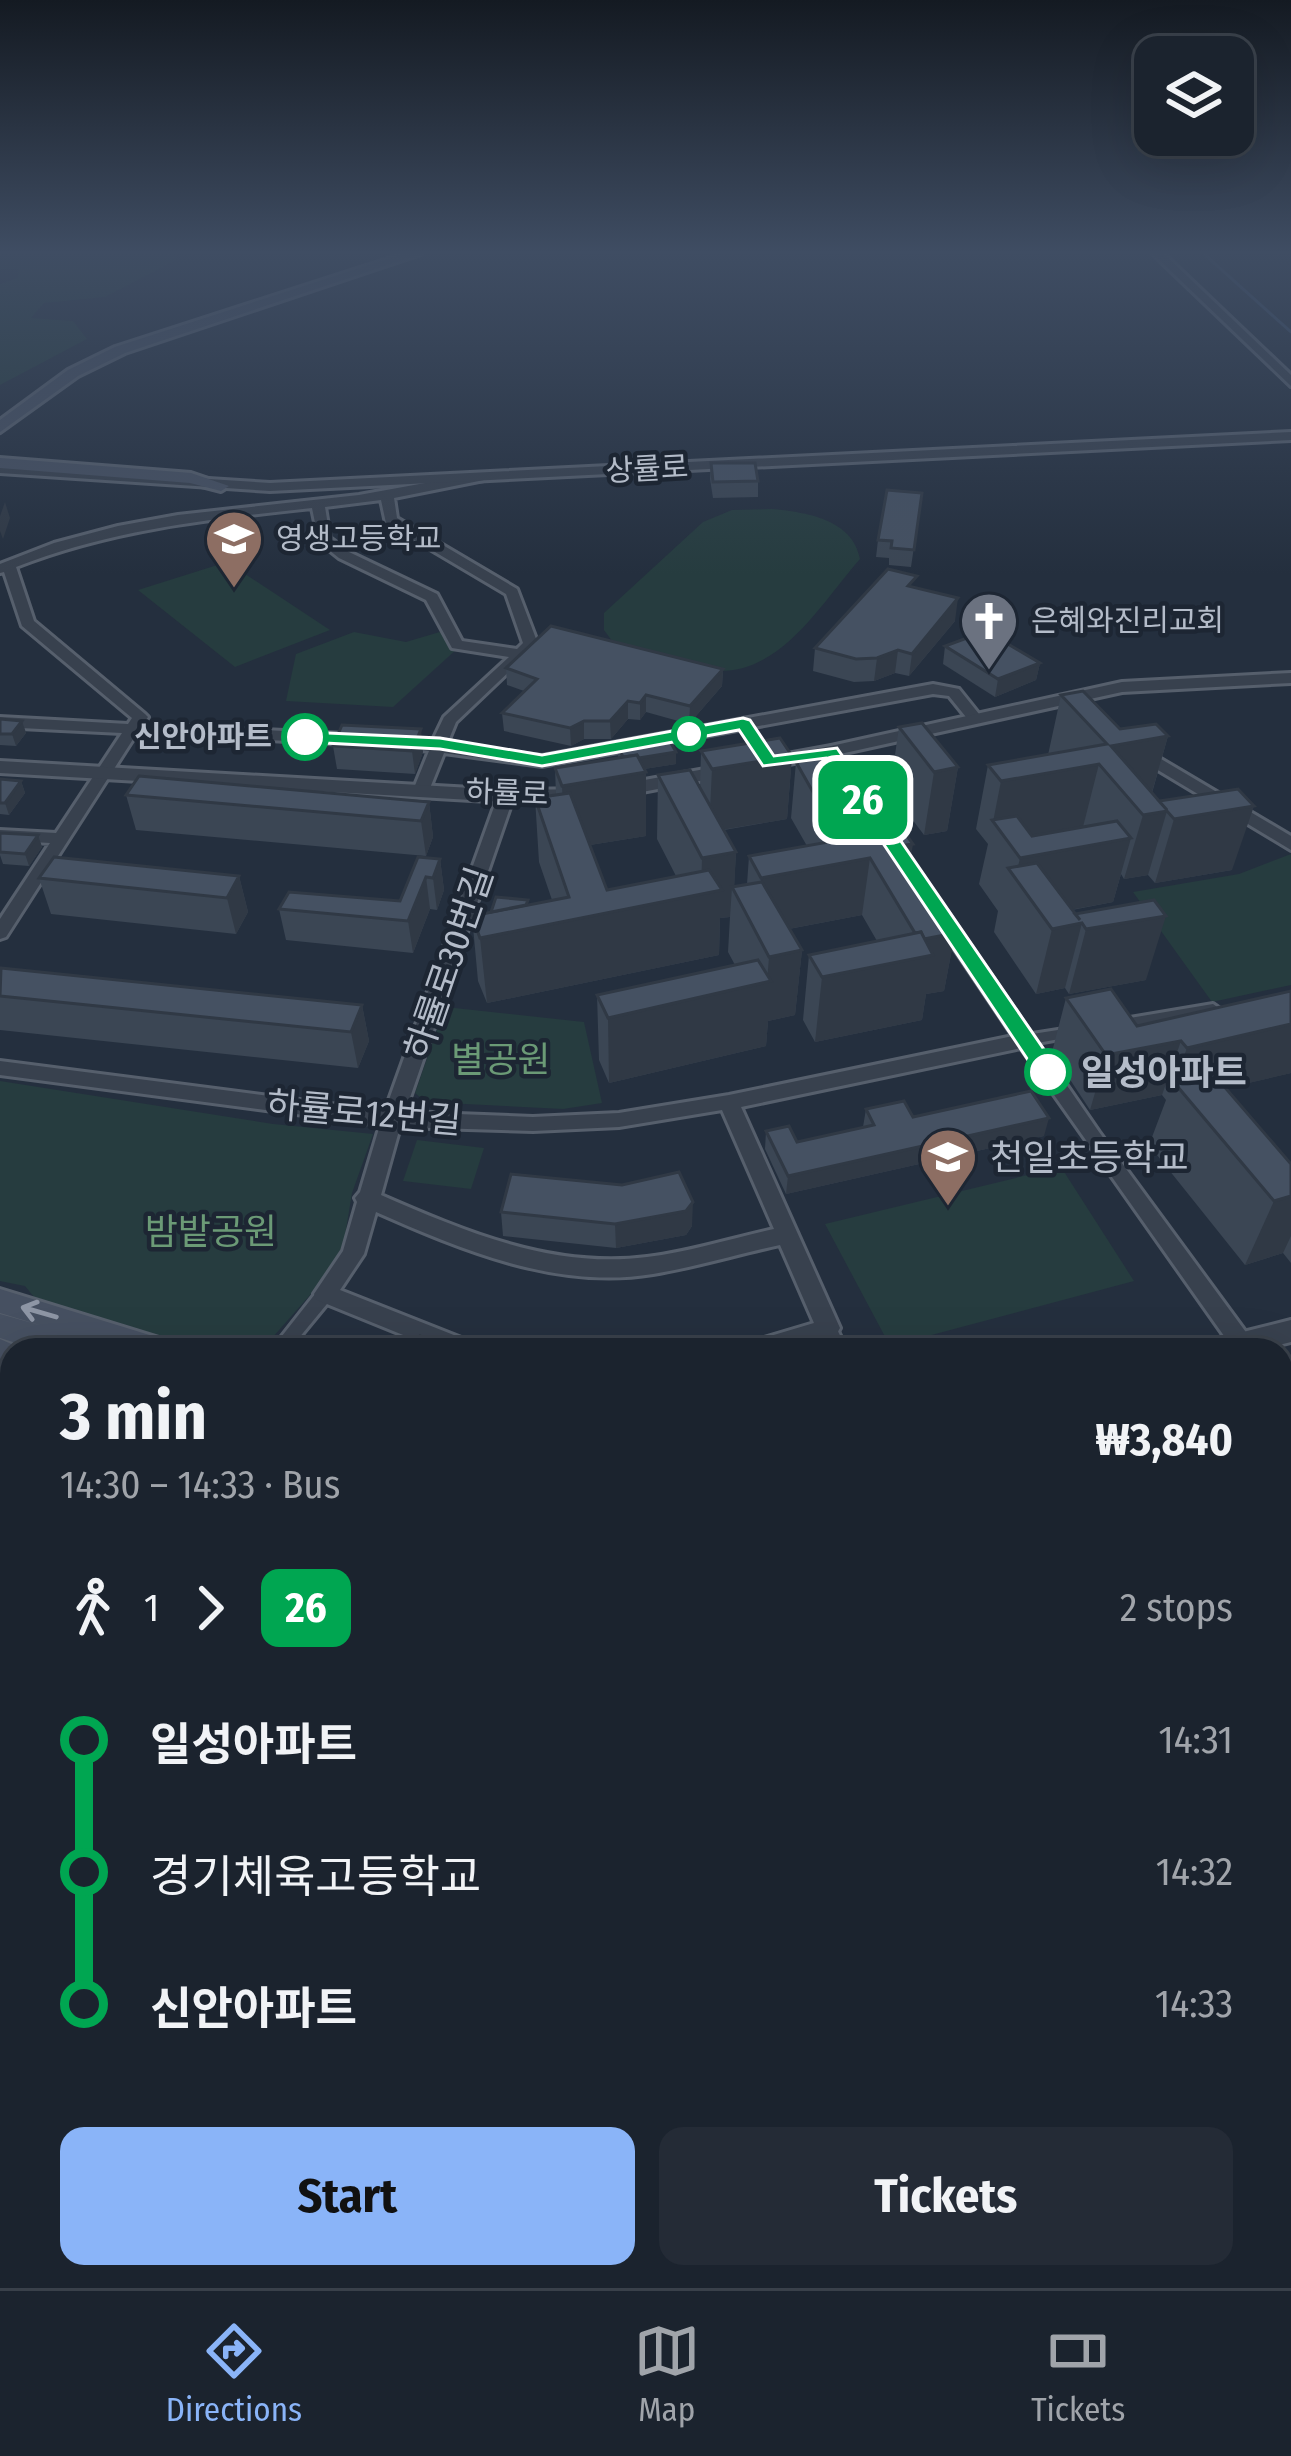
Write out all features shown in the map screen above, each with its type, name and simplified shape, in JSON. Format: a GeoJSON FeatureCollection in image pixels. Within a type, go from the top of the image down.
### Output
{"type":"FeatureCollection","features":[{"type":"Feature","properties":{"kind":"main road"},"geometry":{"type":"LineString","coordinates":[[0,410],[81,361]]}},
{"type":"Feature","properties":{"kind":"main road"},"geometry":{"type":"LineString","coordinates":[[0,427],[98,361]]}},
{"type":"Feature","properties":{"kind":"main road"},"geometry":{"type":"LineString","coordinates":[[4,466],[117,486],[221,486]]}},
{"type":"Feature","properties":{"kind":"main road"},"geometry":{"type":"LineString","coordinates":[[0,1301],[119,1338]]}},
{"type":"Feature","properties":{"kind":"main road"},"geometry":{"type":"LineString","coordinates":[[0,1326],[40,1338]]}},
{"type":"Feature","properties":{"kind":"street"},"geometry":{"type":"LineString","coordinates":[[1269,361],[1291,382]]}},
{"type":"Feature","properties":{"kind":"street","name":"상률로"},"geometry":{"type":"LineString","coordinates":[[221,486],[1291,436]]}},
{"type":"Feature","properties":{"kind":"street"},"geometry":{"type":"LineString","coordinates":[[0,933],[140,717],[27,622],[4,567],[124,525],[387,495],[481,477]]}},
{"type":"Feature","properties":{"kind":"street"},"geometry":{"type":"LineString","coordinates":[[387,495],[392,520],[512,592],[531,644],[449,720],[422,788]]}},
{"type":"Feature","properties":{"kind":"street"},"geometry":{"type":"LineString","coordinates":[[318,503],[324,539],[344,555],[432,597],[457,645],[520,654]]}},
{"type":"Feature","properties":{"kind":"street","name":"하률로"},"geometry":{"type":"LineString","coordinates":[[0,767],[506,796],[595,795],[831,752],[1122,686],[1291,678]]}},
{"type":"Feature","properties":{"kind":"street"},"geometry":{"type":"LineString","coordinates":[[0,722],[440,744],[542,760],[933,689],[954,692],[975,719]]}},
{"type":"Feature","properties":{"kind":"street"},"geometry":{"type":"LineString","coordinates":[[1055,700],[1075,712]]}},
{"type":"Feature","properties":{"kind":"street"},"geometry":{"type":"LineString","coordinates":[[743,724],[769,763]]}},
{"type":"Feature","properties":{"kind":"street"},"geometry":{"type":"LineString","coordinates":[[1114,736],[1291,844]]}},
{"type":"Feature","properties":{"kind":"street"},"geometry":{"type":"LineString","coordinates":[[831,752],[905,863]]}},
{"type":"Feature","properties":{"kind":"street","name":"하률로30번길"},"geometry":{"type":"LineString","coordinates":[[289,1338],[352,1254],[392,1119],[506,796]]}},
{"type":"Feature","properties":{"kind":"street"},"geometry":{"type":"LineString","coordinates":[[0,835],[63,839]]}},
{"type":"Feature","properties":{"kind":"street"},"geometry":{"type":"LineString","coordinates":[[926,894],[1227,1338]]}},
{"type":"Feature","properties":{"kind":"street"},"geometry":{"type":"LineString","coordinates":[[1111,1026],[1235,1005]]}},
{"type":"Feature","properties":{"kind":"street"},"geometry":{"type":"LineString","coordinates":[[1027,1040],[1090,1030]]}},
{"type":"Feature","properties":{"kind":"street","name":"하률로12번길"},"geometry":{"type":"LineString","coordinates":[[0,1068],[392,1119],[533,1124],[619,1120],[729,1102],[1027,1040]]}},
{"type":"Feature","properties":{"kind":"street"},"geometry":{"type":"LineString","coordinates":[[729,1102],[834,1338]]}},
{"type":"Feature","properties":{"kind":"street"},"geometry":{"type":"LineString","coordinates":[[366,1198],[440,1231],[564,1268],[648,1266],[785,1235]]}},
{"type":"Feature","properties":{"kind":"street"},"geometry":{"type":"LineString","coordinates":[[325,1294],[436,1338]]}},
{"type":"Feature","properties":{"kind":"green space"},"geometry":{"type":"Polygon","coordinates":[[[0,361],[46,361],[0,385],[0,361]]]}},
{"type":"Feature","properties":{"kind":"green space"},"geometry":{"type":"Polygon","coordinates":[[[772,509],[838,526],[856,545],[860,559],[798,633],[761,661],[716,671],[615,645],[604,630],[604,613],[703,522],[732,510],[772,509]]]}},
{"type":"Feature","properties":{"kind":"green space"},"geometry":{"type":"Polygon","coordinates":[[[227,562],[330,630],[235,667],[138,590],[227,562]]]}},
{"type":"Feature","properties":{"kind":"green space"},"geometry":{"type":"Polygon","coordinates":[[[443,631],[458,648],[393,707],[286,701],[296,654],[354,632],[406,642],[443,631]]]}},
{"type":"Feature","properties":{"kind":"green space"},"geometry":{"type":"Polygon","coordinates":[[[1291,854],[1291,985],[1212,1002],[1133,892],[1239,874],[1291,854]]]}},
{"type":"Feature","properties":{"kind":"green space","name":"별공원"},"geometry":{"type":"Polygon","coordinates":[[[445,1007],[584,1022],[602,1103],[563,1109],[426,1102],[415,1093],[445,1007]]]}},
{"type":"Feature","properties":{"kind":"green space","name":"밤밭공원"},"geometry":{"type":"Polygon","coordinates":[[[0,1081],[273,1124],[373,1134],[352,1193],[341,1260],[272,1338],[160,1338],[34,1297],[25,1286],[0,1281],[0,1081]]]}},
{"type":"Feature","properties":{"kind":"green space"},"geometry":{"type":"Polygon","coordinates":[[[417,1140],[484,1148],[471,1189],[403,1181],[417,1140]]]}},
{"type":"Feature","properties":{"kind":"green space"},"geometry":{"type":"Polygon","coordinates":[[[1061,1167],[1134,1281],[920,1338],[886,1338],[825,1224],[1061,1167]]]}},
{"type":"Feature","properties":{"kind":"building"},"geometry":{"type":"Polygon","coordinates":[[[711,463],[755,463],[758,481],[713,482],[711,463]]]}},
{"type":"Feature","properties":{"kind":"building"},"geometry":{"type":"Polygon","coordinates":[[[887,490],[922,493],[914,550],[891,548],[892,541],[878,540],[887,490]]]}},
{"type":"Feature","properties":{"kind":"building"},"geometry":{"type":"Polygon","coordinates":[[[888,569],[917,576],[908,586],[958,598],[912,654],[898,650],[856,659],[815,648],[888,569]]]}},
{"type":"Feature","properties":{"kind":"building"},"geometry":{"type":"Polygon","coordinates":[[[551,626],[723,669],[690,706],[646,695],[640,703],[628,701],[610,721],[584,721],[570,728],[502,713],[537,679],[506,668],[551,626]]]}},
{"type":"Feature","properties":{"kind":"building"},"geometry":{"type":"Polygon","coordinates":[[[986,631],[1040,663],[998,679],[945,646],[986,631]]]}},
{"type":"Feature","properties":{"kind":"building"},"geometry":{"type":"Polygon","coordinates":[[[1083,691],[1120,729],[1156,724],[1168,736],[1111,746],[1159,801],[1238,789],[1254,806],[1174,819],[1167,811],[1143,815],[1099,764],[1001,781],[988,765],[1107,744],[1061,695],[1083,691]]]}},
{"type":"Feature","properties":{"kind":"building"},"geometry":{"type":"Polygon","coordinates":[[[0,719],[22,721],[12,734],[0,734],[0,719]]]}},
{"type":"Feature","properties":{"kind":"building"},"geometry":{"type":"Polygon","coordinates":[[[922,723],[958,767],[934,772],[899,727],[922,723]]]}},
{"type":"Feature","properties":{"kind":"building"},"geometry":{"type":"Polygon","coordinates":[[[342,725],[421,729],[412,751],[333,746],[342,725]]]}},
{"type":"Feature","properties":{"kind":"building"},"geometry":{"type":"Polygon","coordinates":[[[667,736],[676,752],[623,757],[617,745],[667,736]]]}},
{"type":"Feature","properties":{"kind":"building"},"geometry":{"type":"Polygon","coordinates":[[[780,738],[792,756],[712,769],[701,751],[780,738]]]}},
{"type":"Feature","properties":{"kind":"building"},"geometry":{"type":"Polygon","coordinates":[[[637,755],[646,772],[562,786],[555,768],[637,755]]]}},
{"type":"Feature","properties":{"kind":"building"},"geometry":{"type":"Polygon","coordinates":[[[827,758],[867,824],[895,819],[913,844],[899,846],[955,933],[924,939],[921,932],[915,933],[870,858],[761,878],[749,856],[840,840],[796,762],[827,758]]]}},
{"type":"Feature","properties":{"kind":"building"},"geometry":{"type":"Polygon","coordinates":[[[690,770],[736,852],[702,858],[658,775],[690,770]]]}},
{"type":"Feature","properties":{"kind":"building"},"geometry":{"type":"Polygon","coordinates":[[[139,776],[429,802],[421,821],[126,795],[139,776]]]}},
{"type":"Feature","properties":{"kind":"building"},"geometry":{"type":"Polygon","coordinates":[[[0,779],[21,781],[5,803],[0,803],[0,779]]]}},
{"type":"Feature","properties":{"kind":"building"},"geometry":{"type":"Polygon","coordinates":[[[570,793],[607,890],[709,870],[722,890],[480,938],[472,916],[569,897],[535,798],[570,793]]]}},
{"type":"Feature","properties":{"kind":"building"},"geometry":{"type":"Polygon","coordinates":[[[1017,816],[1032,836],[1117,821],[1131,838],[1020,858],[992,820],[1017,816]]]}},
{"type":"Feature","properties":{"kind":"building"},"geometry":{"type":"Polygon","coordinates":[[[0,833],[38,835],[25,854],[0,852],[0,833]]]}},
{"type":"Feature","properties":{"kind":"building"},"geometry":{"type":"Polygon","coordinates":[[[54,857],[239,876],[227,898],[39,878],[54,857]]]}},
{"type":"Feature","properties":{"kind":"building"},"geometry":{"type":"Polygon","coordinates":[[[418,857],[440,859],[433,878],[426,877],[408,921],[279,909],[289,892],[400,901],[418,857]]]}},
{"type":"Feature","properties":{"kind":"building"},"geometry":{"type":"Polygon","coordinates":[[[1037,863],[1075,914],[1154,900],[1166,916],[1086,929],[1082,923],[1052,929],[1008,868],[1037,863]]]}},
{"type":"Feature","properties":{"kind":"building"},"geometry":{"type":"Polygon","coordinates":[[[762,882],[802,950],[769,957],[732,887],[762,882]]]}},
{"type":"Feature","properties":{"kind":"building"},"geometry":{"type":"Polygon","coordinates":[[[496,897],[528,900],[526,905],[491,912],[496,897]]]}},
{"type":"Feature","properties":{"kind":"building"},"geometry":{"type":"Polygon","coordinates":[[[921,932],[933,955],[822,977],[809,955],[921,932]]]}},
{"type":"Feature","properties":{"kind":"building"},"geometry":{"type":"Polygon","coordinates":[[[758,960],[771,981],[608,1018],[597,995],[758,960]]]}},
{"type":"Feature","properties":{"kind":"building"},"geometry":{"type":"Polygon","coordinates":[[[1,968],[362,1005],[351,1032],[0,996],[1,968]]]}},
{"type":"Feature","properties":{"kind":"building"},"geometry":{"type":"Polygon","coordinates":[[[1111,989],[1137,1026],[1291,991],[1291,1024],[1187,1048],[1181,1041],[1106,1055],[1066,998],[1111,989]]]}},
{"type":"Feature","properties":{"kind":"building"},"geometry":{"type":"Polygon","coordinates":[[[1210,1070],[1291,1164],[1291,1196],[1274,1201],[1172,1080],[1210,1070]]]}},
{"type":"Feature","properties":{"kind":"building"},"geometry":{"type":"Polygon","coordinates":[[[1031,1091],[1049,1118],[788,1176],[766,1131],[789,1126],[797,1142],[874,1125],[866,1109],[904,1101],[913,1117],[1031,1091]]]}},
{"type":"Feature","properties":{"kind":"building"},"geometry":{"type":"Polygon","coordinates":[[[679,1172],[693,1202],[686,1211],[615,1224],[501,1212],[511,1174],[622,1185],[679,1172]]]}},
{"type":"Feature","properties":{"kind":"bus line","name":"26"},"geometry":{"type":"LineString","coordinates":[[305,737],[440,744],[542,760],[743,724],[769,763],[831,752],[1048,1072]]}},
{"type":"Feature","properties":{"kind":"place","name":"영생고등학교"},"geometry":{"type":"Point","coordinates":[234,590]}},
{"type":"Feature","properties":{"kind":"place","name":"은혜와진리교회"},"geometry":{"type":"Point","coordinates":[989,672]}},
{"type":"Feature","properties":{"kind":"place","name":"신안아파트"},"geometry":{"type":"Point","coordinates":[305,737]}},
{"type":"Feature","properties":{"kind":"place","name":"일성아파트"},"geometry":{"type":"Point","coordinates":[1048,1072]}},
{"type":"Feature","properties":{"kind":"place","name":"천일초등학교"},"geometry":{"type":"Point","coordinates":[948,1208]}}]}
